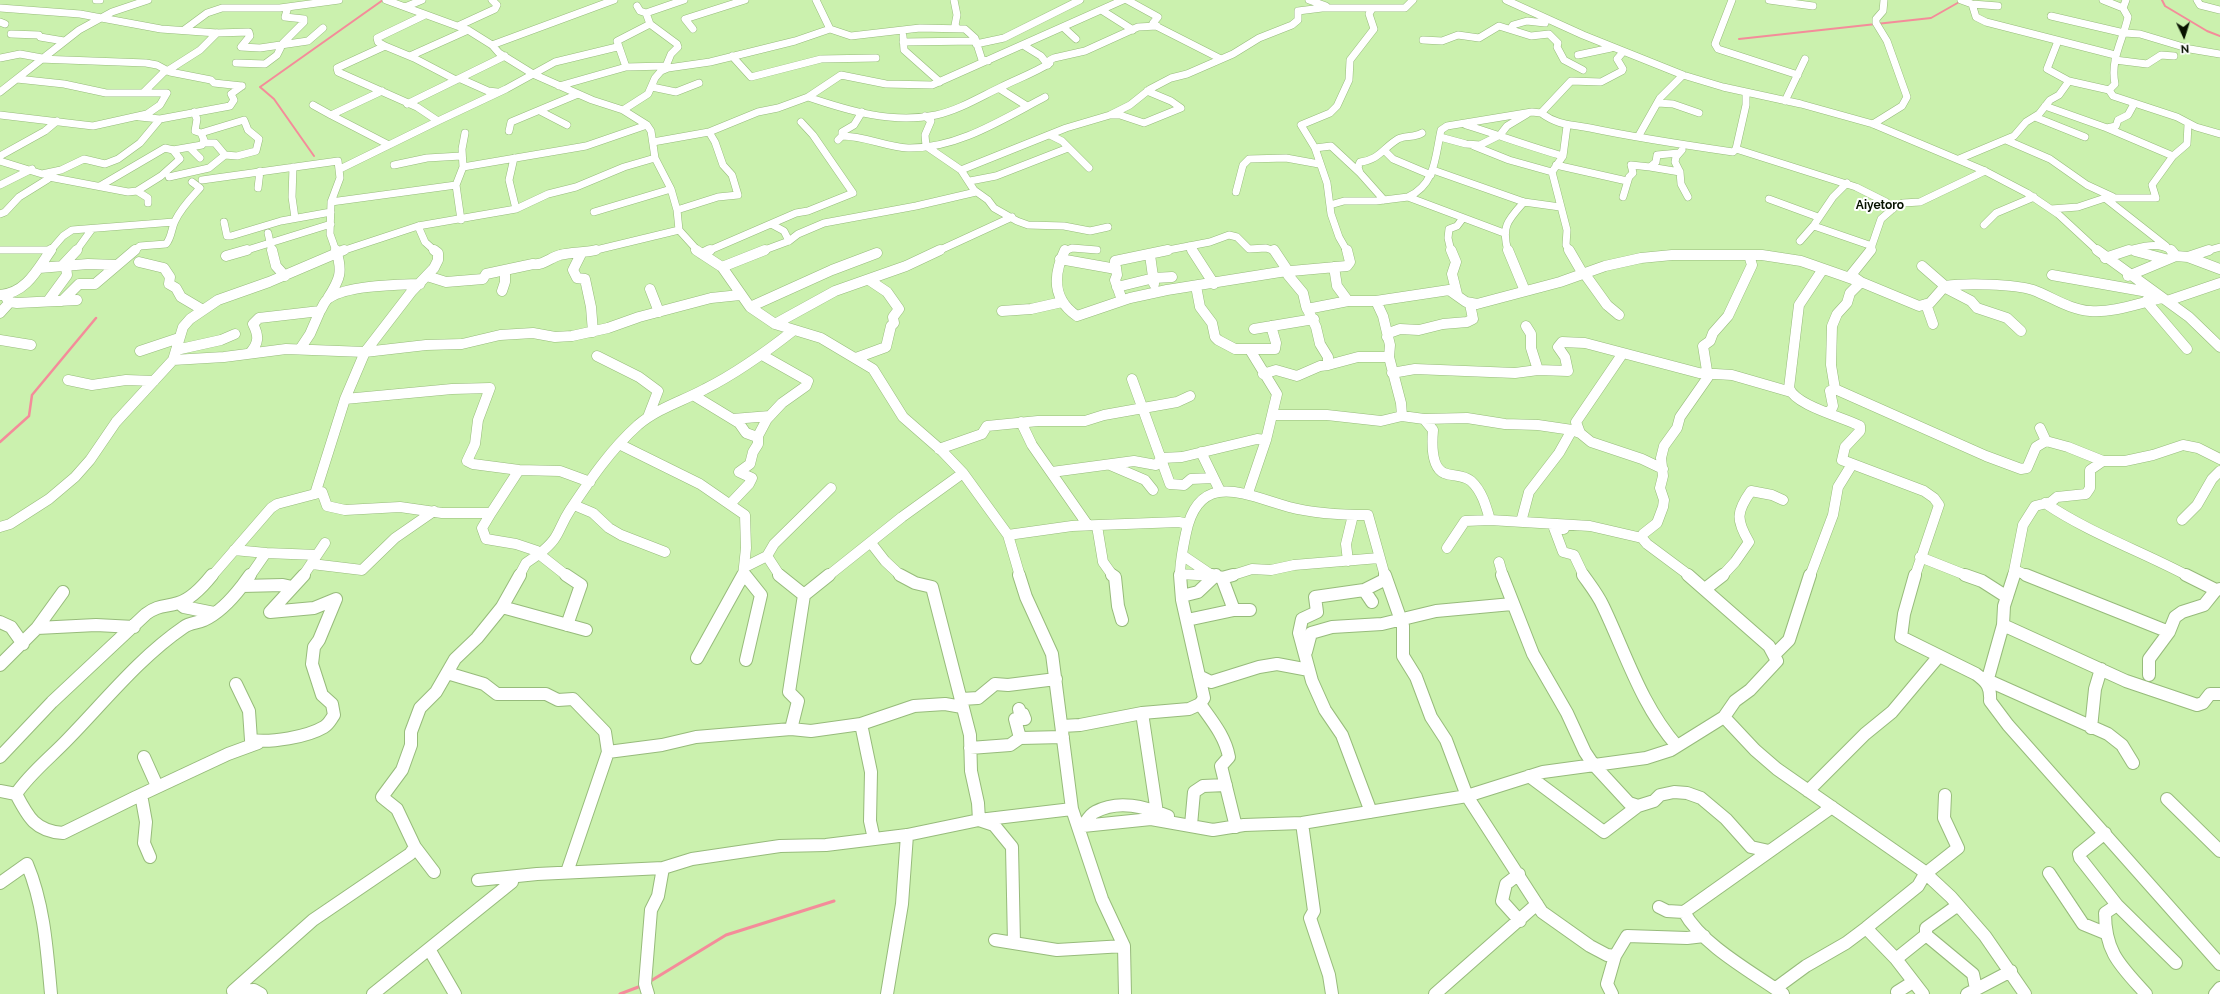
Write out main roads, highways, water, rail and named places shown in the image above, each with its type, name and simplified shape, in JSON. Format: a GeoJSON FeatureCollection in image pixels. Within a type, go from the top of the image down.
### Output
{"type":"FeatureCollection","features":[{"type":"Feature","properties":{"kind":"waterway"},"geometry":{"type":"LineString","coordinates":[[314,156],[274,99],[260,87],[383,0]]}},
{"type":"Feature","properties":{"kind":"waterway"},"geometry":{"type":"LineString","coordinates":[[2162,0],[2165,6],[2207,31],[2220,36]]}},
{"type":"Feature","properties":{"kind":"waterway"},"geometry":{"type":"LineString","coordinates":[[1739,39],[1931,18],[1961,1]]}},
{"type":"Feature","properties":{"kind":"waterway"},"geometry":{"type":"LineString","coordinates":[[0,442],[29,416],[32,395],[96,318]]}},
{"type":"Feature","properties":{"kind":"waterway"},"geometry":{"type":"LineString","coordinates":[[649,982],[726,935],[834,901]]}},
{"type":"Feature","properties":{"kind":"waterway"},"geometry":{"type":"LineString","coordinates":[[620,994],[641,986]]}},
{"type":"Feature","properties":{"kind":"district","name":"Aiyetoro"},"geometry":{"type":"Point","coordinates":[1880,205]}}]}
